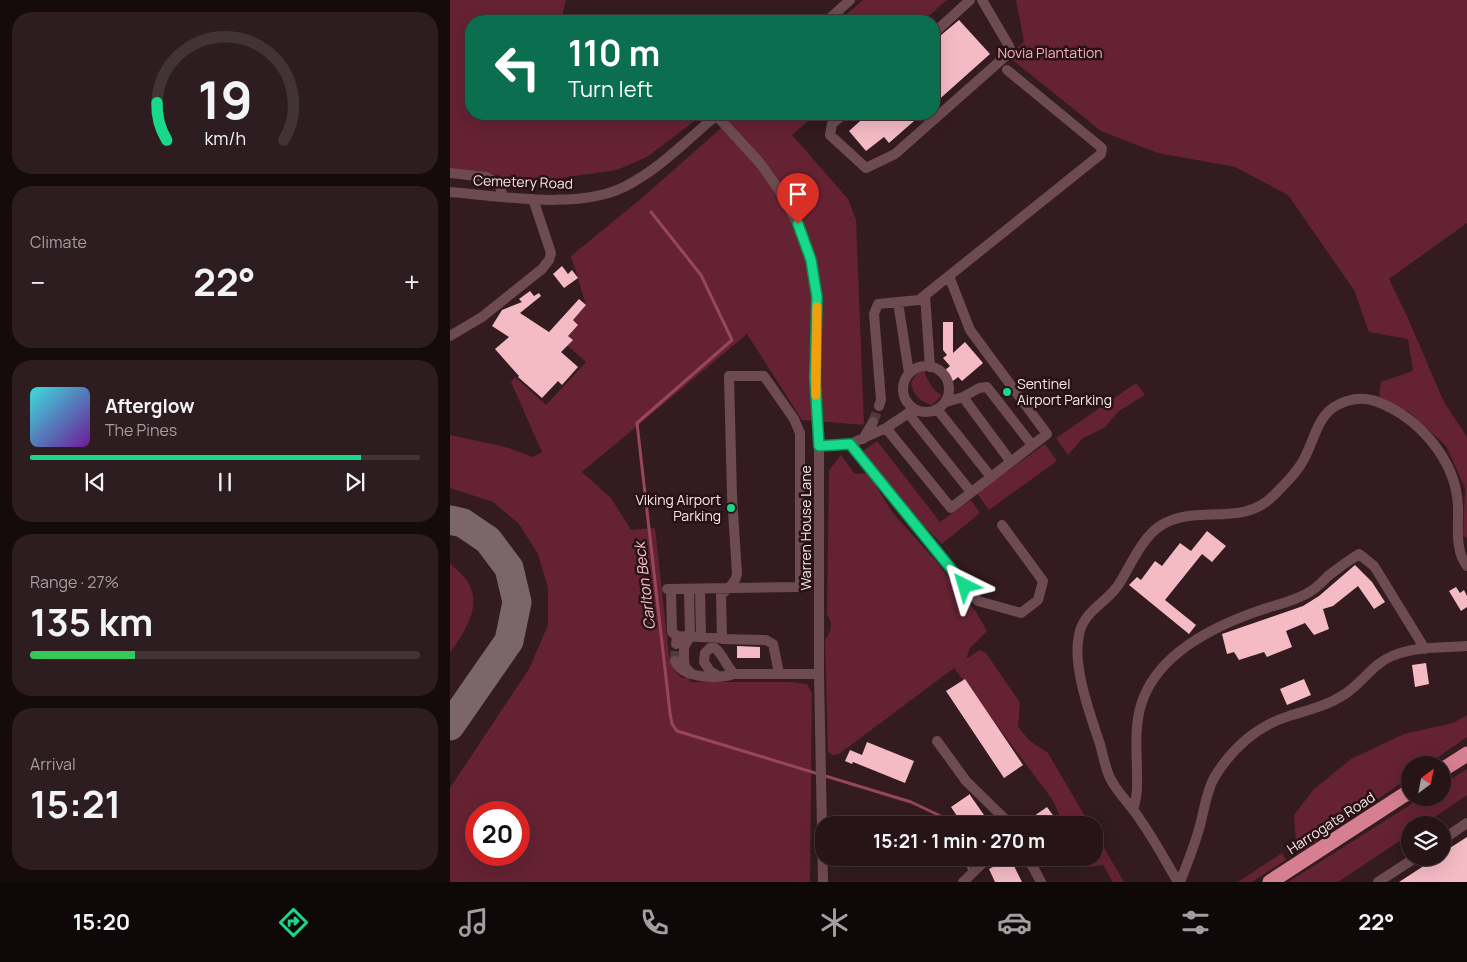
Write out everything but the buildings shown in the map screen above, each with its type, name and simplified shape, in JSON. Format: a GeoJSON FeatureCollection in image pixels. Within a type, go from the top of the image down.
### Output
{"type":"FeatureCollection","features":[{"type":"Feature","properties":{"kind":"highway"},"geometry":{"type":"LineString","coordinates":[[1451,764],[1467,754]]}},
{"type":"Feature","properties":{"kind":"highway","name":"Harrogate Road"},"geometry":{"type":"LineString","coordinates":[[1270,882],[1401,797]]}},
{"type":"Feature","properties":{"kind":"street"},"geometry":{"type":"LineString","coordinates":[[834,15],[850,0]]}},
{"type":"Feature","properties":{"kind":"street"},"geometry":{"type":"LineString","coordinates":[[940,28],[970,0]]}},
{"type":"Feature","properties":{"kind":"street"},"geometry":{"type":"LineString","coordinates":[[940,114],[1008,54],[1010,50],[982,0]]}},
{"type":"Feature","properties":{"kind":"street"},"geometry":{"type":"LineString","coordinates":[[879,406],[882,400],[874,314],[878,304],[922,298],[1101,154],[1102,148],[1007,70]]}},
{"type":"Feature","properties":{"kind":"street","name":"Cemetery Road"},"geometry":{"type":"LineString","coordinates":[[450,192],[558,200],[593,196],[623,187],[650,171],[710,120]]}},
{"type":"Feature","properties":{"kind":"street","name":"Warren House Lane"},"geometry":{"type":"LineString","coordinates":[[722,120],[760,163],[779,190],[798,224],[811,260],[817,297],[815,379],[819,446],[819,674],[823,882]]}},
{"type":"Feature","properties":{"kind":"street"},"geometry":{"type":"LineString","coordinates":[[837,120],[832,124],[830,135],[866,168],[895,154],[933,120]]}},
{"type":"Feature","properties":{"kind":"street"},"geometry":{"type":"LineString","coordinates":[[450,174],[486,177],[499,184],[504,196]]}},
{"type":"Feature","properties":{"kind":"street"},"geometry":{"type":"LineString","coordinates":[[450,336],[482,317],[542,269],[549,260],[551,253],[533,199]]}},
{"type":"Feature","properties":{"kind":"street"},"geometry":{"type":"LineString","coordinates":[[886,428],[952,508],[1047,434],[970,330],[949,276]]}},
{"type":"Feature","properties":{"kind":"street"},"geometry":{"type":"LineString","coordinates":[[922,298],[930,366]]}},
{"type":"Feature","properties":{"kind":"street"},"geometry":{"type":"LineString","coordinates":[[898,302],[909,373]]}},
{"type":"Feature","properties":{"kind":"street"},"geometry":{"type":"LineString","coordinates":[[946,402],[948,395],[947,380],[937,369],[923,366],[909,373],[905,380],[904,395],[906,402],[971,492]]}},
{"type":"Feature","properties":{"kind":"street"},"geometry":{"type":"LineString","coordinates":[[683,589],[727,589],[800,587],[800,433],[794,419],[764,376],[729,376],[732,496],[737,574],[735,582],[727,589],[721,595],[722,638]]}},
{"type":"Feature","properties":{"kind":"street"},"geometry":{"type":"LineString","coordinates":[[819,446],[850,444],[863,440],[912,411],[926,412],[938,409],[946,402],[963,397],[979,388],[987,387],[1032,445]]}},
{"type":"Feature","properties":{"kind":"street"},"geometry":{"type":"LineString","coordinates":[[963,397],[1011,462]]}},
{"type":"Feature","properties":{"kind":"street"},"geometry":{"type":"LineString","coordinates":[[1179,882],[1140,819],[1110,778],[1085,699],[1078,655],[1079,635],[1084,622],[1092,610],[1118,586],[1147,538],[1159,526],[1178,517],[1232,515],[1256,508],[1271,498],[1296,471],[1305,458],[1323,416],[1338,404],[1356,398],[1376,401],[1401,414],[1428,437],[1442,454],[1455,484],[1458,504],[1459,548],[1463,561],[1467,566]]}},
{"type":"Feature","properties":{"kind":"street"},"geometry":{"type":"LineString","coordinates":[[938,409],[991,477]]}},
{"type":"Feature","properties":{"kind":"street"},"geometry":{"type":"LineString","coordinates":[[863,440],[873,422]]}},
{"type":"Feature","properties":{"kind":"street"},"geometry":{"type":"LineString","coordinates":[[850,444],[978,601],[1021,613],[1038,600],[1043,582],[1002,525]]}},
{"type":"Feature","properties":{"kind":"street"},"geometry":{"type":"LineString","coordinates":[[1133,810],[1137,789],[1138,721],[1146,688],[1162,668],[1205,633],[1228,622],[1295,599],[1312,591],[1341,566],[1359,554],[1374,566],[1425,649]]}},
{"type":"Feature","properties":{"kind":"street"},"geometry":{"type":"LineString","coordinates":[[683,589],[672,632],[687,638],[766,640],[773,644],[779,673]]}},
{"type":"Feature","properties":{"kind":"street"},"geometry":{"type":"LineString","coordinates":[[683,589],[687,638],[684,647],[684,660],[685,667],[692,674]]}},
{"type":"Feature","properties":{"kind":"street"},"geometry":{"type":"LineString","coordinates":[[1179,882],[1192,854],[1213,780],[1227,759],[1248,738],[1264,725],[1315,709],[1347,693],[1379,664],[1392,656],[1425,649],[1467,646]]}},
{"type":"Feature","properties":{"kind":"street"},"geometry":{"type":"LineString","coordinates":[[718,676],[710,671],[704,662],[705,653],[710,648],[715,648],[722,654],[724,661],[734,674]]}},
{"type":"Feature","properties":{"kind":"street"},"geometry":{"type":"LineString","coordinates":[[675,661],[677,666],[684,671],[698,676],[779,673],[819,674]]}},
{"type":"Feature","properties":{"kind":"street"},"geometry":{"type":"LineString","coordinates":[[936,741],[966,782],[1002,816]]}},
{"type":"Feature","properties":{"kind":"street"},"geometry":{"type":"LineString","coordinates":[[1451,834],[1467,824]]}},
{"type":"Feature","properties":{"kind":"street"},"geometry":{"type":"LineString","coordinates":[[963,882],[979,866]]}},
{"type":"Feature","properties":{"kind":"street"},"geometry":{"type":"LineString","coordinates":[[1032,866],[1041,882]]}},
{"type":"Feature","properties":{"kind":"street"},"geometry":{"type":"LineString","coordinates":[[1378,882],[1403,866]]}},
{"type":"Feature","properties":{"kind":"green space"},"geometry":{"type":"Polygon","coordinates":[[[450,0],[566,0],[562,15],[465,15],[465,120],[696,120],[647,157],[617,170],[532,182],[512,187],[499,175],[450,170],[450,0]]]}},
{"type":"Feature","properties":{"kind":"green space"},"geometry":{"type":"Polygon","coordinates":[[[863,0],[947,0],[930,15],[846,15],[863,0]]]}},
{"type":"Feature","properties":{"kind":"green space","name":"Novia Plantation"},"geometry":{"type":"Polygon","coordinates":[[[1016,0],[1467,0],[1467,223],[1389,279],[1444,402],[1467,437],[1467,538],[1463,536],[1465,488],[1446,446],[1409,412],[1379,398],[1381,382],[1413,371],[1408,339],[1369,332],[1354,290],[1288,195],[1235,167],[1158,153],[1101,131],[1009,57],[1024,41],[1016,0]]]}},
{"type":"Feature","properties":{"kind":"green space"},"geometry":{"type":"Polygon","coordinates":[[[730,120],[809,120],[792,135],[848,199],[856,220],[864,425],[802,420],[747,334],[582,472],[611,498],[631,530],[655,528],[669,655],[675,671],[682,678],[689,678],[690,682],[789,682],[807,684],[812,693],[810,882],[450,882],[450,788],[529,669],[548,625],[548,588],[538,554],[519,524],[493,502],[450,488],[450,435],[506,447],[533,457],[542,452],[511,382],[515,377],[546,405],[586,362],[567,345],[572,340],[568,336],[578,325],[573,320],[586,305],[571,256],[643,197],[730,120]]]}},
{"type":"Feature","properties":{"kind":"green space"},"geometry":{"type":"Polygon","coordinates":[[[924,369],[930,384],[942,395],[932,405],[917,397],[912,387],[911,382],[920,370],[924,369]]]}},
{"type":"Feature","properties":{"kind":"green space"},"geometry":{"type":"Polygon","coordinates":[[[1136,383],[1145,395],[1119,411],[1104,428],[1083,438],[1068,455],[1056,438],[1136,383]]]}},
{"type":"Feature","properties":{"kind":"green space"},"geometry":{"type":"Polygon","coordinates":[[[877,441],[940,522],[971,500],[980,513],[942,544],[912,514],[862,452],[877,441]]]}},
{"type":"Feature","properties":{"kind":"green space"},"geometry":{"type":"Polygon","coordinates":[[[1045,444],[1057,461],[989,510],[977,493],[1045,444]]]}},
{"type":"Feature","properties":{"kind":"green space"},"geometry":{"type":"Polygon","coordinates":[[[841,455],[855,474],[868,473],[892,512],[935,560],[976,612],[987,631],[970,648],[966,659],[980,650],[986,653],[1020,703],[1018,727],[1030,741],[1048,753],[1085,816],[1060,816],[1052,799],[954,668],[839,754],[833,755],[828,752],[825,640],[830,631],[831,624],[827,615],[829,470],[841,455]]]}},
{"type":"Feature","properties":{"kind":"green space"},"geometry":{"type":"Polygon","coordinates":[[[450,564],[460,572],[471,588],[473,607],[467,626],[450,653],[450,564]]]}},
{"type":"Feature","properties":{"kind":"green space"},"geometry":{"type":"Polygon","coordinates":[[[1467,715],[1467,737],[1440,756],[1401,756],[1401,783],[1297,855],[1294,815],[1314,789],[1351,759],[1404,734],[1453,723],[1467,715]]]}},
{"type":"Feature","properties":{"kind":"green space"},"geometry":{"type":"Polygon","coordinates":[[[1467,769],[1467,795],[1451,806],[1451,779],[1467,769]]]}},
{"type":"Feature","properties":{"kind":"green space"},"geometry":{"type":"Polygon","coordinates":[[[1408,806],[1451,806],[1436,816],[1401,816],[1401,840],[1338,882],[1288,882],[1408,806]]]}},
{"type":"Feature","properties":{"kind":"green space"},"geometry":{"type":"Polygon","coordinates":[[[1103,846],[1124,882],[1113,882],[1103,865],[1103,846]]]}},
{"type":"Feature","properties":{"kind":"green space"},"geometry":{"type":"Polygon","coordinates":[[[1282,853],[1286,860],[1252,882],[1238,882],[1282,853]]]}},
{"type":"Feature","properties":{"kind":"waterway","name":"Carlton Beck"},"geometry":{"type":"LineString","coordinates":[[651,212],[701,275],[732,340],[637,423],[672,724],[677,731],[911,802],[940,816]]}},
{"type":"Feature","properties":{"kind":"waterway","name":"Carlton Beck"},"geometry":{"type":"LineString","coordinates":[[968,866],[970,871]]}},
{"type":"Feature","properties":{"kind":"taxiway"},"geometry":{"type":"LineString","coordinates":[[450,520],[463,523],[488,540],[509,568],[517,602],[509,641],[450,726]]}},
{"type":"Feature","properties":{"kind":"tunnel"},"geometry":{"type":"LineString","coordinates":[[873,422],[879,406]]}},
{"type":"Feature","properties":{"kind":"tunnel"},"geometry":{"type":"LineString","coordinates":[[675,661],[676,644]]}},
{"type":"Feature","properties":{"kind":"slow traffic"},"geometry":{"type":"LineString","coordinates":[[816,395],[817,307]]}},
{"type":"Feature","properties":{"kind":"place","name":"Sentinel Airport Parking"},"geometry":{"type":"Point","coordinates":[1007,392]}},
{"type":"Feature","properties":{"kind":"place","name":"Viking Airport Parking"},"geometry":{"type":"Point","coordinates":[731,508]}},
{"type":"Feature","properties":{"kind":"route"},"geometry":{"type":"LineString","coordinates":[[798,224],[811,260],[817,297],[815,379],[819,446],[850,444],[965,586]]}}]}
